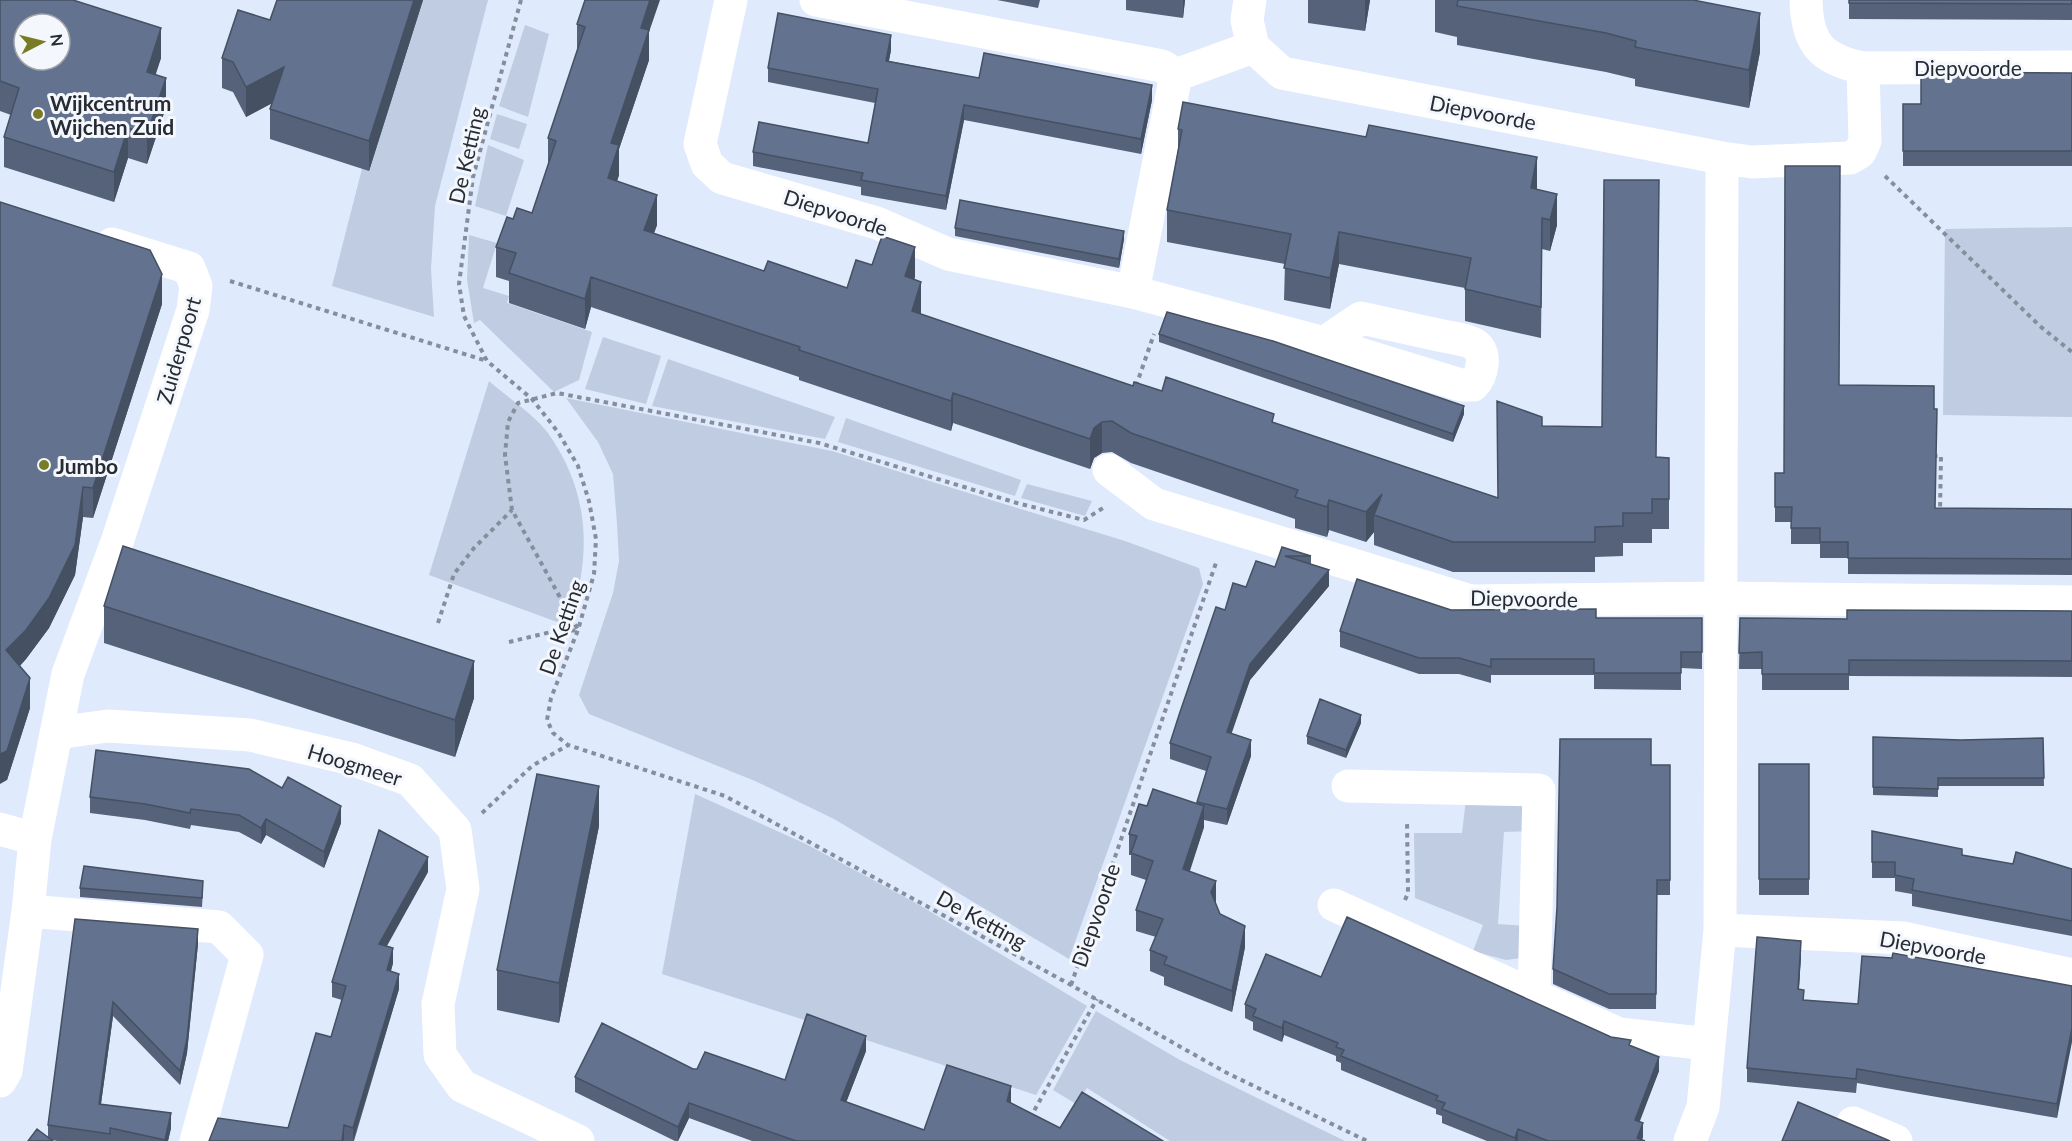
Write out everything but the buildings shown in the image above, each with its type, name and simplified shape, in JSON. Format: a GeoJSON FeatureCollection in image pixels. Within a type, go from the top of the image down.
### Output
{"type":"FeatureCollection","features":[{"type":"Feature","properties":{"kind":"street","name":"Diepvoorde"},"geometry":{"type":"LineString","coordinates":[[731,0],[700,144],[706,164],[722,178],[877,223],[948,254],[1133,292],[1324,343]]}},
{"type":"Feature","properties":{"kind":"street"},"geometry":{"type":"LineString","coordinates":[[816,0],[1162,66],[1176,75]]}},
{"type":"Feature","properties":{"kind":"street"},"geometry":{"type":"LineString","coordinates":[[1176,75],[1253,47],[1247,20],[1250,0]]}},
{"type":"Feature","properties":{"kind":"street","name":"Diepvoorde"},"geometry":{"type":"LineString","coordinates":[[1806,0],[1807,23],[1820,50],[1840,63],[1863,68],[2072,67]]}},
{"type":"Feature","properties":{"kind":"street","name":"Diepvoorde"},"geometry":{"type":"LineString","coordinates":[[1253,47],[1282,73],[1722,158],[1752,162],[1850,158],[1860,152]]}},
{"type":"Feature","properties":{"kind":"street"},"geometry":{"type":"LineString","coordinates":[[1860,152],[1865,141],[1863,68]]}},
{"type":"Feature","properties":{"kind":"street"},"geometry":{"type":"LineString","coordinates":[[1133,292],[1176,75]]}},
{"type":"Feature","properties":{"kind":"street"},"geometry":{"type":"LineString","coordinates":[[1690,1141],[1703,1107],[1720,930],[1722,158]]}},
{"type":"Feature","properties":{"kind":"street","name":"Zuiderpoort"},"geometry":{"type":"LineString","coordinates":[[56,733],[68,674],[122,543],[193,310],[196,286],[189,268],[81,234]]}},
{"type":"Feature","properties":{"kind":"street","name":"Diepvoorde"},"geometry":{"type":"LineString","coordinates":[[1122,479],[1154,504],[1228,529],[1471,601],[1722,598],[2072,602]]}},
{"type":"Feature","properties":{"kind":"street","name":"Hoogmeer"},"geometry":{"type":"LineString","coordinates":[[56,733],[108,726],[250,735],[352,759],[410,780],[455,830]]}},
{"type":"Feature","properties":{"kind":"street"},"geometry":{"type":"LineString","coordinates":[[0,1081],[6,1071],[28,911],[35,839],[56,733]]}},
{"type":"Feature","properties":{"kind":"street"},"geometry":{"type":"LineString","coordinates":[[1348,786],[1539,790],[1534,995]]}},
{"type":"Feature","properties":{"kind":"street"},"geometry":{"type":"LineString","coordinates":[[0,829],[35,839]]}},
{"type":"Feature","properties":{"kind":"street"},"geometry":{"type":"LineString","coordinates":[[455,830],[463,889],[438,1004],[440,1055],[462,1086],[578,1141]]}},
{"type":"Feature","properties":{"kind":"street"},"geometry":{"type":"LineString","coordinates":[[1334,905],[1619,1034],[1709,1044]]}},
{"type":"Feature","properties":{"kind":"street"},"geometry":{"type":"LineString","coordinates":[[28,911],[219,927],[247,955],[196,1141]]}},
{"type":"Feature","properties":{"kind":"street","name":"Diepvoorde"},"geometry":{"type":"LineString","coordinates":[[1720,930],[1904,938],[2072,975]]}},
{"type":"Feature","properties":{"kind":"street"},"geometry":{"type":"LineString","coordinates":[[1852,1123],[1896,1141]]}},
{"type":"Feature","properties":{"kind":"path","name":"De Ketting"},"geometry":{"type":"LineString","coordinates":[[521,0],[473,177],[463,238],[459,284],[464,316],[487,361],[532,399],[558,432],[578,466],[590,501],[596,538],[594,574],[578,630],[551,698],[547,720],[553,733],[568,745],[725,796],[1071,984]]}},
{"type":"Feature","properties":{"kind":"path"},"geometry":{"type":"LineString","coordinates":[[1860,152],[2041,327],[2072,352]]}},
{"type":"Feature","properties":{"kind":"path"},"geometry":{"type":"LineString","coordinates":[[189,268],[487,361]]}},
{"type":"Feature","properties":{"kind":"path"},"geometry":{"type":"LineString","coordinates":[[1135,391],[1164,301]]}},
{"type":"Feature","properties":{"kind":"path"},"geometry":{"type":"LineString","coordinates":[[509,642],[578,630],[512,510],[505,455],[508,422],[518,403],[532,399],[557,393],[576,395],[819,443],[1017,503],[1084,520],[1122,479]]}},
{"type":"Feature","properties":{"kind":"path"},"geometry":{"type":"LineString","coordinates":[[1930,456],[1941,456],[1940,522]]}},
{"type":"Feature","properties":{"kind":"path"},"geometry":{"type":"LineString","coordinates":[[438,623],[454,574],[496,523],[512,510]]}},
{"type":"Feature","properties":{"kind":"path","name":"Diepvoorde"},"geometry":{"type":"LineString","coordinates":[[1228,529],[1071,984],[1225,1072],[1367,1141]]}},
{"type":"Feature","properties":{"kind":"path"},"geometry":{"type":"LineString","coordinates":[[455,830],[484,811],[532,766],[568,745]]}},
{"type":"Feature","properties":{"kind":"path"},"geometry":{"type":"LineString","coordinates":[[1392,932],[1408,893],[1406,789]]}},
{"type":"Feature","properties":{"kind":"path"},"geometry":{"type":"LineString","coordinates":[[1029,1121],[1097,999]]}},
{"type":"Feature","properties":{"kind":"shaded area"},"geometry":{"type":"Polygon","coordinates":[[[412,0],[488,0],[435,206],[431,269],[434,317],[332,286],[366,153],[412,0]]]}},
{"type":"Feature","properties":{"kind":"shaded area"},"geometry":{"type":"Polygon","coordinates":[[[525,25],[549,34],[528,117],[499,106],[525,25]]]}},
{"type":"Feature","properties":{"kind":"shaded area"},"geometry":{"type":"Polygon","coordinates":[[[497,114],[527,124],[519,149],[490,139],[497,114]]]}},
{"type":"Feature","properties":{"kind":"shaded area"},"geometry":{"type":"Polygon","coordinates":[[[488,145],[524,160],[506,216],[475,206],[488,145]]]}},
{"type":"Feature","properties":{"kind":"shaded area"},"geometry":{"type":"Polygon","coordinates":[[[2072,227],[2072,417],[1943,415],[1945,229],[2072,227]]]}},
{"type":"Feature","properties":{"kind":"shaded area"},"geometry":{"type":"Polygon","coordinates":[[[469,235],[497,243],[483,288],[509,296],[507,303],[592,332],[579,380],[554,392],[480,320],[474,323],[467,280],[469,235]]]}},
{"type":"Feature","properties":{"kind":"shaded area"},"geometry":{"type":"Polygon","coordinates":[[[603,337],[661,356],[646,404],[585,389],[603,337]]]}},
{"type":"Feature","properties":{"kind":"shaded area"},"geometry":{"type":"Polygon","coordinates":[[[668,359],[835,417],[825,439],[652,406],[668,359]]]}},
{"type":"Feature","properties":{"kind":"shaded area"},"geometry":{"type":"Polygon","coordinates":[[[489,381],[548,433],[573,479],[580,503],[584,551],[576,600],[568,626],[429,575],[489,381]]]}},
{"type":"Feature","properties":{"kind":"shaded area"},"geometry":{"type":"Polygon","coordinates":[[[566,398],[832,451],[1125,541],[1199,568],[1203,584],[1069,959],[834,819],[755,781],[589,714],[579,695],[613,593],[619,561],[617,524],[613,474],[598,442],[566,398]]]}},
{"type":"Feature","properties":{"kind":"shaded area"},"geometry":{"type":"Polygon","coordinates":[[[846,418],[1021,480],[1015,496],[838,442],[846,418]]]}},
{"type":"Feature","properties":{"kind":"shaded area"},"geometry":{"type":"Polygon","coordinates":[[[1027,484],[1092,501],[1085,516],[1021,498],[1027,484]]]}},
{"type":"Feature","properties":{"kind":"shaded area"},"geometry":{"type":"Polygon","coordinates":[[[695,794],[806,844],[916,903],[1087,1006],[1036,1095],[662,974],[695,794]]]}},
{"type":"Feature","properties":{"kind":"shaded area"},"geometry":{"type":"Polygon","coordinates":[[[1466,799],[1520,802],[1530,817],[1530,831],[1504,832],[1498,924],[1526,926],[1521,958],[1506,960],[1473,951],[1483,925],[1415,898],[1414,833],[1462,833],[1466,799]]]}},
{"type":"Feature","properties":{"kind":"shaded area"},"geometry":{"type":"Polygon","coordinates":[[[1096,1011],[1180,1060],[1345,1141],[1170,1141],[1087,1088],[1076,1104],[1053,1090],[1096,1011]]]}},
{"type":"Feature","properties":{"kind":"place","name":"Wijkcentrum Wijchen Zuid"},"geometry":{"type":"Point","coordinates":[38,114]}},
{"type":"Feature","properties":{"kind":"place","name":"Jumbo"},"geometry":{"type":"Point","coordinates":[44,465]}}]}
